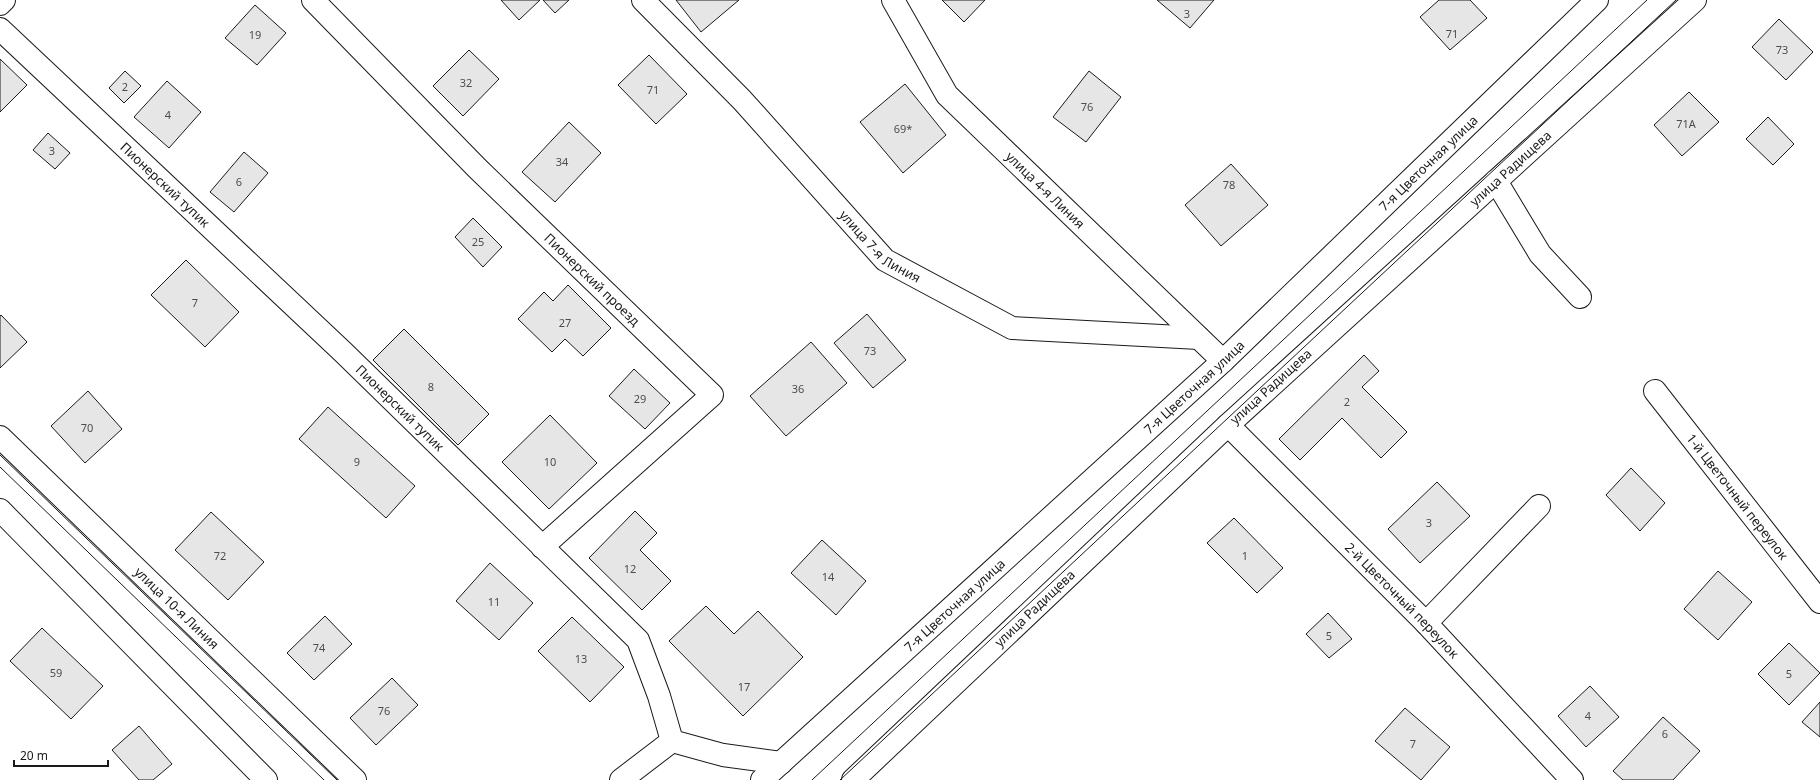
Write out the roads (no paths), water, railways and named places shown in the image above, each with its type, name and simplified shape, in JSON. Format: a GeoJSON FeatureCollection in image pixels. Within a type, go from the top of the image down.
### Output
{"type":"FeatureCollection","features":[{"type":"Feature","properties":{"kind":"street"},"geometry":{"type":"LineString","coordinates":[[0,4],[4,0]]}},
{"type":"Feature","properties":{"kind":"street","name":"Пионерский проезд"},"geometry":{"type":"LineString","coordinates":[[313,0],[477,168],[712,395],[542,547]]}},
{"type":"Feature","properties":{"kind":"street","name":"улица 7-я Линия"},"geometry":{"type":"LineString","coordinates":[[643,0],[742,100],[885,260],[1012,328],[1199,338]]}},
{"type":"Feature","properties":{"kind":"street","name":"улица 4-я Линия"},"geometry":{"type":"LineString","coordinates":[[893,0],[947,95],[1223,361]]}},
{"type":"Feature","properties":{"kind":"street","name":"7-я Цветочная улица"},"geometry":{"type":"LineString","coordinates":[[762,780],[1223,361],[1597,0]]}},
{"type":"Feature","properties":{"kind":"street","name":"улица Радищева"},"geometry":{"type":"LineString","coordinates":[[853,780],[1228,425],[1695,0]]}},
{"type":"Feature","properties":{"kind":"street","name":"Пионерский тупик"},"geometry":{"type":"LineString","coordinates":[[0,29],[343,352],[638,640],[659,696],[672,742]]}},
{"type":"Feature","properties":{"kind":"street"},"geometry":{"type":"LineString","coordinates":[[1496,181],[1540,254],[1580,297]]}},
{"type":"Feature","properties":{"kind":"street","name":"1-й Цветочный переулок"},"geometry":{"type":"LineString","coordinates":[[1655,392],[1820,602]]}},
{"type":"Feature","properties":{"kind":"street","name":"2-й Цветочный переулок"},"geometry":{"type":"LineString","coordinates":[[1228,425],[1426,623],[1572,780]]}},
{"type":"Feature","properties":{"kind":"street","name":"улица 10-я Линия"},"geometry":{"type":"LineString","coordinates":[[0,436],[354,780]]}},
{"type":"Feature","properties":{"kind":"street"},"geometry":{"type":"LineString","coordinates":[[1426,623],[1539,506]]}},
{"type":"Feature","properties":{"kind":"street"},"geometry":{"type":"LineString","coordinates":[[0,510],[266,780]]}},
{"type":"Feature","properties":{"kind":"street"},"geometry":{"type":"LineString","coordinates":[[621,780],[672,742],[723,754],[781,763]]}},
{"type":"Feature","properties":{"kind":"tram line"},"geometry":{"type":"LineString","coordinates":[[812,780],[1647,0]]}},
{"type":"Feature","properties":{"kind":"tram line"},"geometry":{"type":"LineString","coordinates":[[840,780],[1676,0]]}},
{"type":"Feature","properties":{"kind":"tram line"},"geometry":{"type":"LineString","coordinates":[[0,455],[337,780]]}},
{"type":"Feature","properties":{"kind":"tram line"},"geometry":{"type":"LineString","coordinates":[[0,467],[324,780]]}}]}
